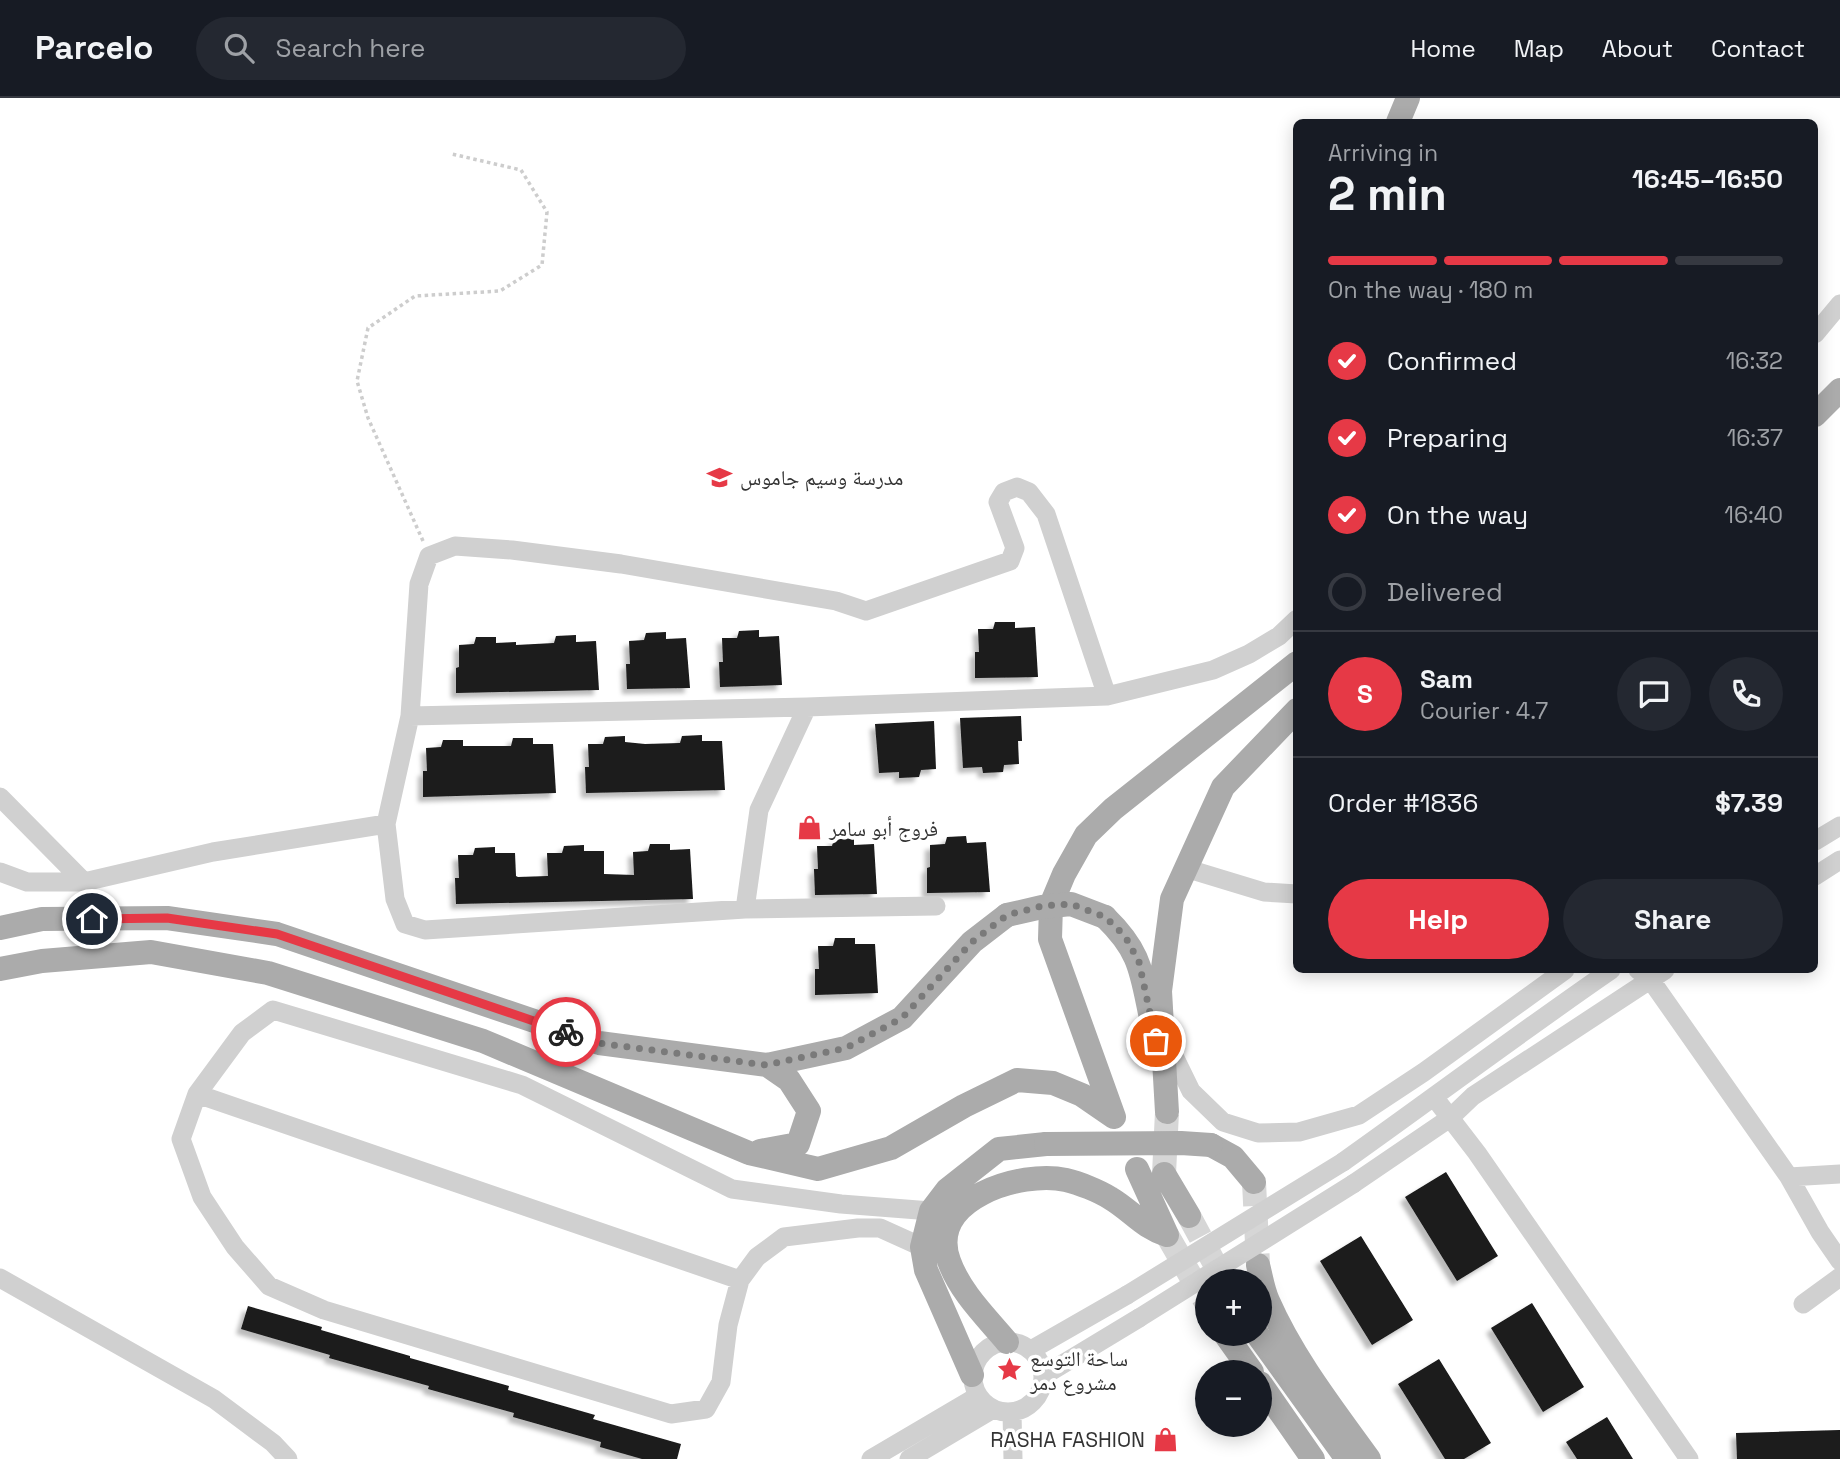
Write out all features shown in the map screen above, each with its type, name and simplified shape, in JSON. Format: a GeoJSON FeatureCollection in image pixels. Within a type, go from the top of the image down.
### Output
{"type":"FeatureCollection","features":[{"type":"Feature","properties":{"kind":"main road"},"geometry":{"type":"LineString","coordinates":[[1399,119],[1408,98]]}},
{"type":"Feature","properties":{"kind":"main road"},"geometry":{"type":"LineString","coordinates":[[1818,412],[1840,390]]}},
{"type":"Feature","properties":{"kind":"main road"},"geometry":{"type":"LineString","coordinates":[[0,969],[43,961],[151,952],[268,973],[483,1041],[749,1153],[818,1169],[891,1149],[964,1106],[1017,1080],[1053,1083],[1082,1095],[1114,1117],[1050,939],[1051,905],[1059,884],[1086,835],[1113,809],[1293,666]]}},
{"type":"Feature","properties":{"kind":"main road"},"geometry":{"type":"LineString","coordinates":[[0,928],[43,919],[167,918],[277,934],[598,1043],[766,1065],[846,1048],[902,1018],[972,942],[1007,915],[1042,906],[1071,904],[1105,917],[1125,936],[1139,962],[1167,1103],[1160,991],[1172,900],[1223,787],[1293,714]]}},
{"type":"Feature","properties":{"kind":"main road"},"geometry":{"type":"LineString","coordinates":[[749,1153],[798,1144],[809,1111],[789,1080],[766,1065]]}},
{"type":"Feature","properties":{"kind":"main road"},"geometry":{"type":"LineString","coordinates":[[975,1385],[926,1270],[922,1247],[931,1211],[947,1190],[999,1149],[1046,1144],[1181,1143],[1211,1146],[1233,1157],[1254,1182]]}},
{"type":"Feature","properties":{"kind":"main road"},"geometry":{"type":"LineString","coordinates":[[1019,1346],[963,1290],[947,1259],[946,1229],[961,1207],[983,1192],[1028,1178],[1066,1180],[1110,1197],[1150,1230],[1167,1235],[1137,1169]]}},
{"type":"Feature","properties":{"kind":"main road"},"geometry":{"type":"LineString","coordinates":[[1164,1174],[1189,1216]]}},
{"type":"Feature","properties":{"kind":"main road"},"geometry":{"type":"LineString","coordinates":[[1258,1265],[1266,1298],[1278,1322],[1317,1387],[1369,1459]]}},
{"type":"Feature","properties":{"kind":"main road"},"geometry":{"type":"LineString","coordinates":[[1265,1346],[1347,1459]]}},
{"type":"Feature","properties":{"kind":"main road"},"geometry":{"type":"LineString","coordinates":[[1272,1400],[1313,1459]]}},
{"type":"Feature","properties":{"kind":"street"},"geometry":{"type":"LineString","coordinates":[[1818,330],[1840,304]]}},
{"type":"Feature","properties":{"kind":"street"},"geometry":{"type":"LineString","coordinates":[[936,906],[745,909],[425,930],[405,924],[395,900],[386,824],[410,716],[419,584],[429,555],[455,545],[512,550],[621,564],[836,601],[866,611],[1010,561],[1015,548],[998,502],[1004,492],[1017,487],[1029,492],[1046,514],[1107,696]]}},
{"type":"Feature","properties":{"kind":"street"},"geometry":{"type":"LineString","coordinates":[[410,716],[807,707],[1107,696],[1213,670],[1259,648],[1279,636],[1293,623]]}},
{"type":"Feature","properties":{"kind":"street"},"geometry":{"type":"LineString","coordinates":[[745,909],[760,810],[807,707]]}},
{"type":"Feature","properties":{"kind":"street"},"geometry":{"type":"LineString","coordinates":[[0,797],[84,882]]}},
{"type":"Feature","properties":{"kind":"street"},"geometry":{"type":"LineString","coordinates":[[0,872],[27,882],[84,882],[213,852],[386,824]]}},
{"type":"Feature","properties":{"kind":"street"},"geometry":{"type":"LineString","coordinates":[[1818,839],[1840,826]]}},
{"type":"Feature","properties":{"kind":"street"},"geometry":{"type":"LineString","coordinates":[[1818,874],[1840,860]]}},
{"type":"Feature","properties":{"kind":"street"},"geometry":{"type":"LineString","coordinates":[[1185,868],[1264,892],[1293,894]]}},
{"type":"Feature","properties":{"kind":"street"},"geometry":{"type":"LineString","coordinates":[[1160,991],[1171,1050],[1191,1091],[1223,1122],[1258,1133],[1299,1132],[1359,1115],[1424,1072],[1560,973]]}},
{"type":"Feature","properties":{"kind":"street"},"geometry":{"type":"LineString","coordinates":[[871,1459],[975,1385],[980,1356],[997,1344],[1019,1346],[1127,1296],[1343,1162],[1505,1043],[1607,973]]}},
{"type":"Feature","properties":{"kind":"street"},"geometry":{"type":"LineString","coordinates":[[1043,1376],[1353,1184],[1450,1118],[1473,1096],[1651,973],[1789,1177],[1840,1261]]}},
{"type":"Feature","properties":{"kind":"street"},"geometry":{"type":"LineString","coordinates":[[922,1247],[880,1228],[784,1237],[757,1257],[740,1280],[728,1325],[721,1382],[706,1409],[671,1414],[324,1310],[269,1286],[235,1247],[202,1197],[181,1139],[197,1094],[242,1033],[273,1010],[522,1085],[732,1189],[841,1204],[931,1211]]}},
{"type":"Feature","properties":{"kind":"street"},"geometry":{"type":"LineString","coordinates":[[197,1094],[740,1280]]}},
{"type":"Feature","properties":{"kind":"street"},"geometry":{"type":"LineString","coordinates":[[1434,1097],[1477,1153],[1689,1459]]}},
{"type":"Feature","properties":{"kind":"street"},"geometry":{"type":"LineString","coordinates":[[1789,1177],[1840,1174]]}},
{"type":"Feature","properties":{"kind":"street"},"geometry":{"type":"LineString","coordinates":[[1803,1304],[1840,1277]]}},
{"type":"Feature","properties":{"kind":"street"},"geometry":{"type":"LineString","coordinates":[[5,1284],[214,1399],[273,1443],[288,1459]]}},
{"type":"Feature","properties":{"kind":"street"},"geometry":{"type":"LineString","coordinates":[[909,1459],[1002,1411],[1031,1404],[1038,1396],[1043,1376],[1042,1367],[1019,1346]]}},
{"type":"Feature","properties":{"kind":"street"},"geometry":{"type":"LineString","coordinates":[[975,1385],[1002,1411],[1013,1459]]}},
{"type":"Feature","properties":{"kind":"path"},"geometry":{"type":"LineString","coordinates":[[429,555],[368,418],[357,381],[368,328],[415,296],[500,291],[542,265],[547,212],[521,170],[452,154]]}},
{"type":"Feature","properties":{"kind":"building"},"geometry":{"type":"Polygon","coordinates":[[[995,622],[1015,622],[1015,628],[1035,627],[1038,677],[975,678],[975,652],[979,652],[978,629],[993,629],[995,622]]]}},
{"type":"Feature","properties":{"kind":"building"},"geometry":{"type":"Polygon","coordinates":[[[759,630],[759,637],[779,636],[782,685],[720,687],[722,638],[737,638],[739,631],[759,630]]]}},
{"type":"Feature","properties":{"kind":"building"},"geometry":{"type":"Polygon","coordinates":[[[666,632],[666,639],[686,638],[690,688],[627,689],[629,641],[644,640],[646,633],[666,632]]]}},
{"type":"Feature","properties":{"kind":"building"},"geometry":{"type":"Polygon","coordinates":[[[576,635],[576,642],[596,641],[599,690],[456,693],[459,645],[474,644],[476,637],[496,637],[496,643],[516,642],[516,645],[554,643],[556,636],[576,635]]]}},
{"type":"Feature","properties":{"kind":"building"},"geometry":{"type":"Polygon","coordinates":[[[1021,716],[1019,764],[1004,765],[1003,772],[983,773],[982,767],[963,768],[960,718],[1021,716]]]}},
{"type":"Feature","properties":{"kind":"building"},"geometry":{"type":"Polygon","coordinates":[[[934,721],[936,769],[921,770],[919,777],[899,778],[899,772],[879,773],[875,724],[934,721]]]}},
{"type":"Feature","properties":{"kind":"building"},"geometry":{"type":"Polygon","coordinates":[[[702,735],[702,741],[722,741],[725,790],[586,793],[588,744],[603,744],[605,737],[625,736],[625,742],[680,743],[682,736],[702,735]]]}},
{"type":"Feature","properties":{"kind":"building"},"geometry":{"type":"Polygon","coordinates":[[[513,738],[533,738],[533,744],[553,744],[556,793],[423,797],[423,771],[427,771],[426,748],[441,747],[443,740],[463,740],[463,746],[511,746],[513,738]]]}},
{"type":"Feature","properties":{"kind":"building"},"geometry":{"type":"Polygon","coordinates":[[[966,836],[967,843],[986,842],[990,892],[927,893],[930,845],[945,844],[947,837],[966,836]]]}},
{"type":"Feature","properties":{"kind":"building"},"geometry":{"type":"Polygon","coordinates":[[[854,838],[854,845],[874,844],[877,894],[815,895],[817,846],[832,846],[834,839],[854,838]]]}},
{"type":"Feature","properties":{"kind":"building"},"geometry":{"type":"Polygon","coordinates":[[[650,844],[670,844],[670,850],[690,849],[693,899],[456,904],[458,855],[473,855],[475,848],[495,847],[495,853],[515,853],[518,877],[548,876],[547,853],[562,853],[564,846],[584,845],[584,851],[604,851],[604,874],[634,875],[633,852],[648,851],[650,844]]]}},
{"type":"Feature","properties":{"kind":"building"},"geometry":{"type":"Polygon","coordinates":[[[835,938],[855,938],[855,944],[875,944],[878,993],[815,995],[815,969],[819,969],[818,946],[833,946],[835,938]]]}},
{"type":"Feature","properties":{"kind":"building"},"geometry":{"type":"Polygon","coordinates":[[[1446,1172],[1498,1256],[1457,1281],[1405,1197],[1446,1172]]]}},
{"type":"Feature","properties":{"kind":"building"},"geometry":{"type":"Polygon","coordinates":[[[1361,1236],[1413,1320],[1372,1345],[1320,1261],[1361,1236]]]}},
{"type":"Feature","properties":{"kind":"building"},"geometry":{"type":"Polygon","coordinates":[[[1532,1303],[1584,1387],[1543,1412],[1491,1328],[1532,1303]]]}},
{"type":"Feature","properties":{"kind":"building"},"geometry":{"type":"Polygon","coordinates":[[[248,1306],[322,1327],[321,1330],[410,1358],[509,1386],[508,1390],[595,1415],[593,1419],[681,1444],[677,1459],[642,1459],[600,1447],[601,1442],[513,1417],[514,1413],[428,1389],[429,1386],[329,1358],[330,1355],[241,1329],[248,1306]]]}},
{"type":"Feature","properties":{"kind":"building"},"geometry":{"type":"Polygon","coordinates":[[[1439,1359],[1491,1443],[1464,1459],[1445,1459],[1398,1384],[1439,1359]]]}},
{"type":"Feature","properties":{"kind":"building"},"geometry":{"type":"Polygon","coordinates":[[[1607,1417],[1633,1459],[1577,1459],[1566,1442],[1607,1417]]]}},
{"type":"Feature","properties":{"kind":"building"},"geometry":{"type":"Polygon","coordinates":[[[1840,1430],[1840,1459],[1737,1459],[1736,1433],[1840,1430]]]}},
{"type":"Feature","properties":{"kind":"tunnel"},"geometry":{"type":"LineString","coordinates":[[1164,1174],[1167,1112]]}},
{"type":"Feature","properties":{"kind":"tunnel"},"geometry":{"type":"LineString","coordinates":[[1254,1182],[1258,1264]]}},
{"type":"Feature","properties":{"kind":"tunnel"},"geometry":{"type":"LineString","coordinates":[[1189,1216],[1218,1269]]}},
{"type":"Feature","properties":{"kind":"tunnel"},"geometry":{"type":"LineString","coordinates":[[1167,1235],[1195,1283]]}},
{"type":"Feature","properties":{"kind":"way so far"},"geometry":{"type":"LineString","coordinates":[[566,1032],[598,1043],[766,1065],[846,1048],[902,1018],[972,942],[1007,915],[1042,906],[1071,904],[1105,917],[1125,936],[1139,962],[1156,1041]]}},
{"type":"Feature","properties":{"kind":"place","name":"مدرسة وسيم جاموس"},"geometry":{"type":"Point","coordinates":[720,477]}},
{"type":"Feature","properties":{"kind":"place","name":"فروج أبو سامر"},"geometry":{"type":"Point","coordinates":[809,828]}},
{"type":"Feature","properties":{"kind":"place","name":"ساحة التوسع مشروع دمر"},"geometry":{"type":"Point","coordinates":[1010,1370]}},
{"type":"Feature","properties":{"kind":"place","name":"RASHA FASHION"},"geometry":{"type":"Point","coordinates":[1165,1439]}},
{"type":"Feature","properties":{"kind":"route"},"geometry":{"type":"LineString","coordinates":[[92,919],[167,918],[277,934],[566,1032]]}}]}
